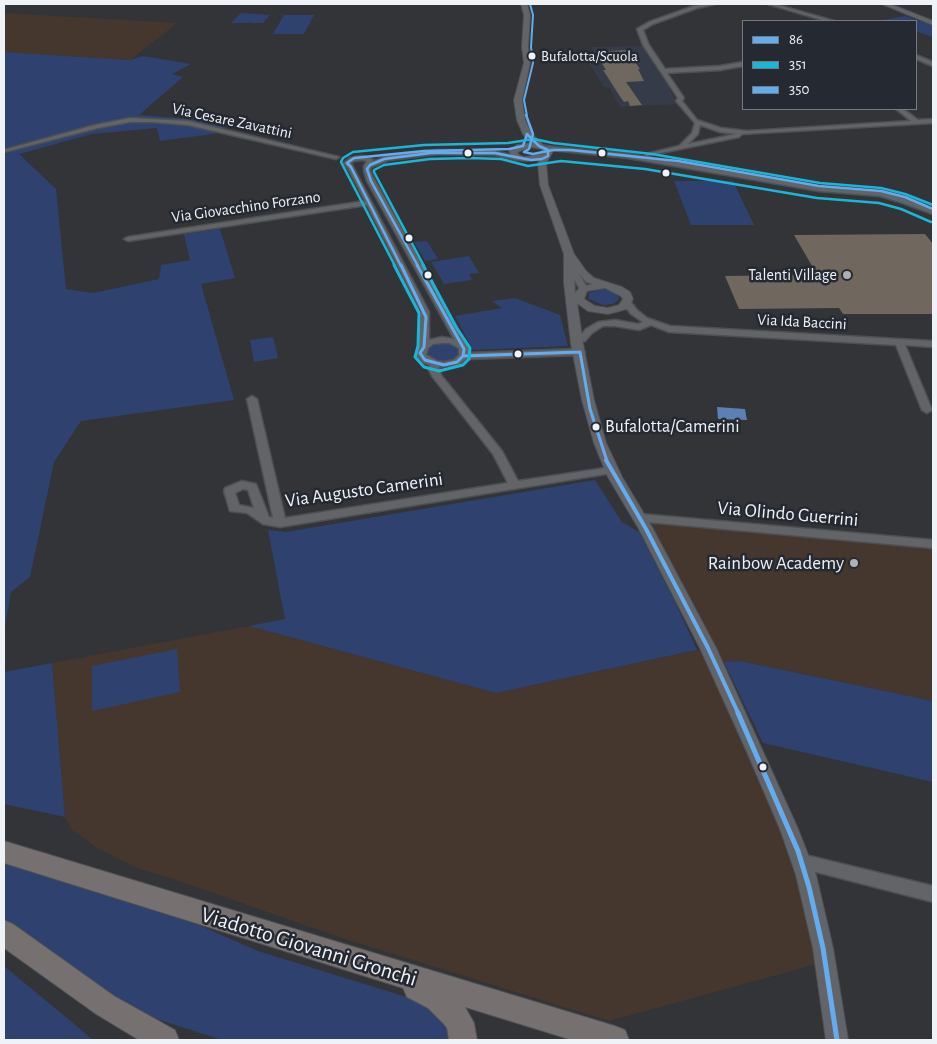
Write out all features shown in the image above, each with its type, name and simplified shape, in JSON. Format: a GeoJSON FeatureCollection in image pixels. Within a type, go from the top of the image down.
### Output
{"type":"FeatureCollection","features":[{"type":"Feature","properties":{"kind":"main road","name":"Viadotto Giovanni Gronchi"},"geometry":{"type":"LineString","coordinates":[[4,852],[615,1040]]}},
{"type":"Feature","properties":{"kind":"main road"},"geometry":{"type":"LineString","coordinates":[[4,933],[112,1010],[165,1040]]}},
{"type":"Feature","properties":{"kind":"main road"},"geometry":{"type":"LineString","coordinates":[[349,959],[411,986],[437,1000],[454,1013],[460,1023],[463,1040]]}},
{"type":"Feature","properties":{"kind":"street"},"geometry":{"type":"LineString","coordinates":[[524,4],[527,15],[525,47],[527,63],[518,100],[522,120],[528,134],[550,153],[542,162],[545,191],[569,258],[584,289]]}},
{"type":"Feature","properties":{"kind":"street"},"geometry":{"type":"LineString","coordinates":[[713,4],[696,7],[640,27],[646,45],[681,98],[679,101],[690,117],[698,122],[726,131],[747,133],[933,121]]}},
{"type":"Feature","properties":{"kind":"street"},"geometry":{"type":"LineString","coordinates":[[770,4],[827,20]]}},
{"type":"Feature","properties":{"kind":"street"},"geometry":{"type":"LineString","coordinates":[[885,4],[933,23]]}},
{"type":"Feature","properties":{"kind":"street"},"geometry":{"type":"LineString","coordinates":[[894,4],[933,18]]}},
{"type":"Feature","properties":{"kind":"street"},"geometry":{"type":"LineString","coordinates":[[917,57],[933,64]]}},
{"type":"Feature","properties":{"kind":"street"},"geometry":{"type":"LineString","coordinates":[[664,71],[720,68],[742,64]]}},
{"type":"Feature","properties":{"kind":"street"},"geometry":{"type":"LineString","coordinates":[[900,110],[917,122]]}},
{"type":"Feature","properties":{"kind":"street","name":"Via Cesare Zavattini"},"geometry":{"type":"LineString","coordinates":[[6,151],[102,125],[130,120],[188,123],[336,157],[360,158],[435,150],[520,147]]}},
{"type":"Feature","properties":{"kind":"street"},"geometry":{"type":"LineString","coordinates":[[675,150],[693,138],[698,122]]}},
{"type":"Feature","properties":{"kind":"street"},"geometry":{"type":"LineString","coordinates":[[349,166],[369,165],[390,157],[438,152],[495,152],[528,160],[561,155],[654,155],[747,133]]}},
{"type":"Feature","properties":{"kind":"street"},"geometry":{"type":"LineString","coordinates":[[518,158],[512,153],[520,147],[528,134]]}},
{"type":"Feature","properties":{"kind":"street"},"geometry":{"type":"LineString","coordinates":[[604,159],[651,160],[714,141]]}},
{"type":"Feature","properties":{"kind":"street"},"geometry":{"type":"LineString","coordinates":[[520,147],[542,147],[595,155],[604,159],[677,167],[818,192],[877,197],[903,203],[933,216]]}},
{"type":"Feature","properties":{"kind":"street"},"geometry":{"type":"LineString","coordinates":[[628,156],[819,189],[880,194],[906,201],[933,212]]}},
{"type":"Feature","properties":{"kind":"street"},"geometry":{"type":"LineString","coordinates":[[665,156],[670,163]]}},
{"type":"Feature","properties":{"kind":"street","name":"Via Cesare Zavattini"},"geometry":{"type":"LineString","coordinates":[[336,157],[349,166]]}},
{"type":"Feature","properties":{"kind":"street"},"geometry":{"type":"LineString","coordinates":[[463,356],[464,352],[461,346],[371,181],[367,171],[370,160],[360,158],[348,161],[424,310],[426,317],[424,346],[421,351],[422,357],[435,364],[452,363],[463,356],[580,352]]}},
{"type":"Feature","properties":{"kind":"street"},"geometry":{"type":"LineString","coordinates":[[528,160],[535,166],[543,179]]}},
{"type":"Feature","properties":{"kind":"street","name":"Via Giovacchino Forzano"},"geometry":{"type":"LineString","coordinates":[[128,239],[369,203]]}},
{"type":"Feature","properties":{"kind":"street"},"geometry":{"type":"LineString","coordinates":[[569,258],[586,278],[595,283],[624,292],[628,297],[627,303],[634,312],[649,323]]}},
{"type":"Feature","properties":{"kind":"street"},"geometry":{"type":"LineString","coordinates":[[569,258],[573,320],[577,344],[592,417],[602,447],[612,470],[640,518],[708,648],[756,752],[801,861],[823,948],[836,1040]]}},
{"type":"Feature","properties":{"kind":"street"},"geometry":{"type":"LineString","coordinates":[[573,320],[579,295],[584,289],[605,285]]}},
{"type":"Feature","properties":{"kind":"street"},"geometry":{"type":"LineString","coordinates":[[579,300],[588,307],[598,310]]}},
{"type":"Feature","properties":{"kind":"street"},"geometry":{"type":"LineString","coordinates":[[580,352],[582,319],[587,314],[598,310],[617,309],[627,303]]}},
{"type":"Feature","properties":{"kind":"street"},"geometry":{"type":"LineString","coordinates":[[582,339],[601,324],[615,323],[639,327],[649,323]]}},
{"type":"Feature","properties":{"kind":"street","name":"Via Ida Baccini"},"geometry":{"type":"LineString","coordinates":[[649,323],[669,329],[933,344]]}},
{"type":"Feature","properties":{"kind":"street"},"geometry":{"type":"LineString","coordinates":[[424,346],[430,342],[442,340],[461,346]]}},
{"type":"Feature","properties":{"kind":"street"},"geometry":{"type":"LineString","coordinates":[[900,343],[927,410]]}},
{"type":"Feature","properties":{"kind":"street"},"geometry":{"type":"LineString","coordinates":[[435,364],[434,371],[437,376],[498,453],[514,486]]}},
{"type":"Feature","properties":{"kind":"street","name":"Via Augusto Camerini"},"geometry":{"type":"LineString","coordinates":[[252,399],[280,523],[612,470]]}},
{"type":"Feature","properties":{"kind":"street"},"geometry":{"type":"LineString","coordinates":[[247,474],[264,519]]}},
{"type":"Feature","properties":{"kind":"street"},"geometry":{"type":"LineString","coordinates":[[252,487],[242,485],[224,487],[233,507],[250,510],[269,522],[280,523]]}},
{"type":"Feature","properties":{"kind":"street","name":"Via Olindo Guerrini"},"geometry":{"type":"LineString","coordinates":[[640,518],[933,544]]}},
{"type":"Feature","properties":{"kind":"street"},"geometry":{"type":"LineString","coordinates":[[801,861],[933,894]]}},
{"type":"Feature","properties":{"kind":"shaded area"},"geometry":{"type":"Polygon","coordinates":[[[4,13],[177,23],[130,60],[4,52],[4,13]]]}},
{"type":"Feature","properties":{"kind":"shaded area"},"geometry":{"type":"Polygon","coordinates":[[[241,13],[270,15],[263,23],[249,23],[251,20],[248,23],[231,23],[241,13]]]}},
{"type":"Feature","properties":{"kind":"shaded area"},"geometry":{"type":"Polygon","coordinates":[[[284,15],[314,15],[304,34],[273,34],[284,15]]]}},
{"type":"Feature","properties":{"kind":"shaded area"},"geometry":{"type":"Polygon","coordinates":[[[905,16],[916,20],[882,20],[905,16]]]}},
{"type":"Feature","properties":{"kind":"shaded area"},"geometry":{"type":"Polygon","coordinates":[[[917,20],[933,26],[933,37],[917,31],[917,20]]]}},
{"type":"Feature","properties":{"kind":"shaded area"},"geometry":{"type":"Polygon","coordinates":[[[642,46],[669,85],[678,104],[620,107],[609,87],[604,87],[582,52],[594,52],[591,47],[642,46]]]}},
{"type":"Feature","properties":{"kind":"shaded area"},"geometry":{"type":"Polygon","coordinates":[[[4,52],[130,60],[143,56],[191,64],[172,74],[183,77],[139,115],[191,119],[227,127],[213,134],[160,141],[157,128],[92,134],[19,154],[56,189],[66,289],[93,293],[159,279],[161,265],[190,260],[184,234],[220,229],[235,278],[201,284],[234,400],[81,421],[54,462],[30,577],[11,592],[4,632],[4,52]]]}},
{"type":"Feature","properties":{"kind":"shaded area"},"geometry":{"type":"Polygon","coordinates":[[[674,181],[733,181],[754,225],[691,225],[674,181]]]}},
{"type":"Feature","properties":{"kind":"shaded area"},"geometry":{"type":"Polygon","coordinates":[[[427,241],[438,259],[425,261],[414,242],[427,241]]]}},
{"type":"Feature","properties":{"kind":"shaded area"},"geometry":{"type":"Polygon","coordinates":[[[469,256],[479,273],[469,274],[472,280],[444,284],[431,262],[469,256]]]}},
{"type":"Feature","properties":{"kind":"shaded area"},"geometry":{"type":"Polygon","coordinates":[[[603,289],[616,293],[619,298],[618,300],[613,304],[603,305],[589,299],[589,293],[603,289]]]}},
{"type":"Feature","properties":{"kind":"shaded area"},"geometry":{"type":"Polygon","coordinates":[[[515,298],[560,315],[568,346],[473,350],[455,316],[502,308],[492,301],[515,298]]]}},
{"type":"Feature","properties":{"kind":"shaded area"},"geometry":{"type":"Polygon","coordinates":[[[273,337],[278,358],[254,362],[250,340],[273,337]]]}},
{"type":"Feature","properties":{"kind":"shaded area"},"geometry":{"type":"Polygon","coordinates":[[[444,343],[454,345],[459,350],[455,359],[439,362],[426,355],[426,350],[431,345],[444,343]]]}},
{"type":"Feature","properties":{"kind":"shaded area"},"geometry":{"type":"Polygon","coordinates":[[[717,407],[745,409],[747,420],[718,419],[717,407]]]}},
{"type":"Feature","properties":{"kind":"shaded area"},"geometry":{"type":"Polygon","coordinates":[[[595,480],[622,522],[639,532],[697,650],[496,693],[249,626],[285,619],[268,530],[286,532],[595,480]]]}},
{"type":"Feature","properties":{"kind":"shaded area"},"geometry":{"type":"Polygon","coordinates":[[[644,521],[933,546],[933,701],[740,661],[718,662],[644,521]]]}},
{"type":"Feature","properties":{"kind":"shaded area"},"geometry":{"type":"Polygon","coordinates":[[[249,626],[496,693],[703,649],[799,874],[817,964],[609,1021],[345,939],[139,869],[97,848],[72,830],[65,817],[52,663],[249,626]]]}},
{"type":"Feature","properties":{"kind":"shaded area"},"geometry":{"type":"Polygon","coordinates":[[[177,649],[180,692],[92,711],[92,666],[177,649]]]}},
{"type":"Feature","properties":{"kind":"shaded area"},"geometry":{"type":"Polygon","coordinates":[[[740,661],[933,701],[933,782],[763,743],[724,662],[740,661]]]}},
{"type":"Feature","properties":{"kind":"shaded area"},"geometry":{"type":"Polygon","coordinates":[[[52,663],[65,817],[4,804],[4,672],[52,663]]]}},
{"type":"Feature","properties":{"kind":"shaded area"},"geometry":{"type":"Polygon","coordinates":[[[4,863],[201,926],[258,951],[426,1003],[456,1034],[455,1040],[222,1040],[147,1016],[119,1002],[4,918],[4,863]]]}},
{"type":"Feature","properties":{"kind":"shaded area"},"geometry":{"type":"Polygon","coordinates":[[[4,966],[73,1023],[93,1040],[4,1040],[4,966]]]}},
{"type":"Feature","properties":{"kind":"building"},"geometry":{"type":"Polygon","coordinates":[[[627,50],[640,69],[638,69],[644,81],[626,82],[642,105],[630,106],[628,101],[624,102],[603,70],[606,70],[597,56],[612,56],[608,51],[627,50]]]}},
{"type":"Feature","properties":{"kind":"building","name":"Talenti Village"},"geometry":{"type":"Polygon","coordinates":[[[925,234],[933,244],[933,314],[843,314],[839,308],[739,309],[725,276],[798,275],[796,271],[815,271],[794,235],[925,234]]]}},
{"type":"Feature","properties":{"kind":"transit line","name":"350"},"geometry":{"type":"LineString","coordinates":[[530,4],[533,15],[531,47],[533,63],[524,100],[527,118],[533,134],[529,149],[524,152],[533,154],[553,150],[571,150],[678,161],[819,186],[881,191],[905,197],[933,209]]}},
{"type":"Feature","properties":{"kind":"transit line","name":"86"},"geometry":{"type":"LineString","coordinates":[[527,134],[539,146],[548,150],[548,156],[542,159],[531,160],[495,153],[430,153],[384,159],[370,165],[367,169],[371,181],[464,349],[463,356],[457,362],[444,365],[425,360],[420,353],[424,347],[426,317],[424,310],[351,167],[347,163],[354,158],[424,151],[509,149],[523,146],[527,134]]}},
{"type":"Feature","properties":{"kind":"transit line","name":"351"},"geometry":{"type":"LineString","coordinates":[[931,222],[901,209],[879,203],[817,198],[645,169],[561,161],[528,166],[501,159],[470,158],[430,159],[384,165],[374,170],[374,172],[456,327],[470,348],[469,359],[463,365],[439,371],[424,367],[415,357],[418,346],[419,313],[341,162],[343,158],[353,152],[424,145],[508,143],[534,139],[553,143],[652,154],[820,183],[881,188],[905,194],[933,205]]}},
{"type":"Feature","properties":{"kind":"transit line","name":"86"},"geometry":{"type":"LineString","coordinates":[[580,352],[590,409],[606,459],[646,529],[708,648],[756,752],[798,851],[809,887],[823,948],[837,1040]]}},
{"type":"Feature","properties":{"kind":"transit line","name":"86"},"geometry":{"type":"LineString","coordinates":[[463,356],[580,352]]}},
{"type":"Feature","properties":{"kind":"place","name":"Bufalotta/Scuola"},"geometry":{"type":"Point","coordinates":[532,56]}},
{"type":"Feature","properties":{"kind":"place","name":"Talenti Village"},"geometry":{"type":"Point","coordinates":[847,275]}},
{"type":"Feature","properties":{"kind":"place","name":"Bufalotta/Camerini"},"geometry":{"type":"Point","coordinates":[596,427]}},
{"type":"Feature","properties":{"kind":"place","name":"Rainbow Academy"},"geometry":{"type":"Point","coordinates":[854,563]}}]}
